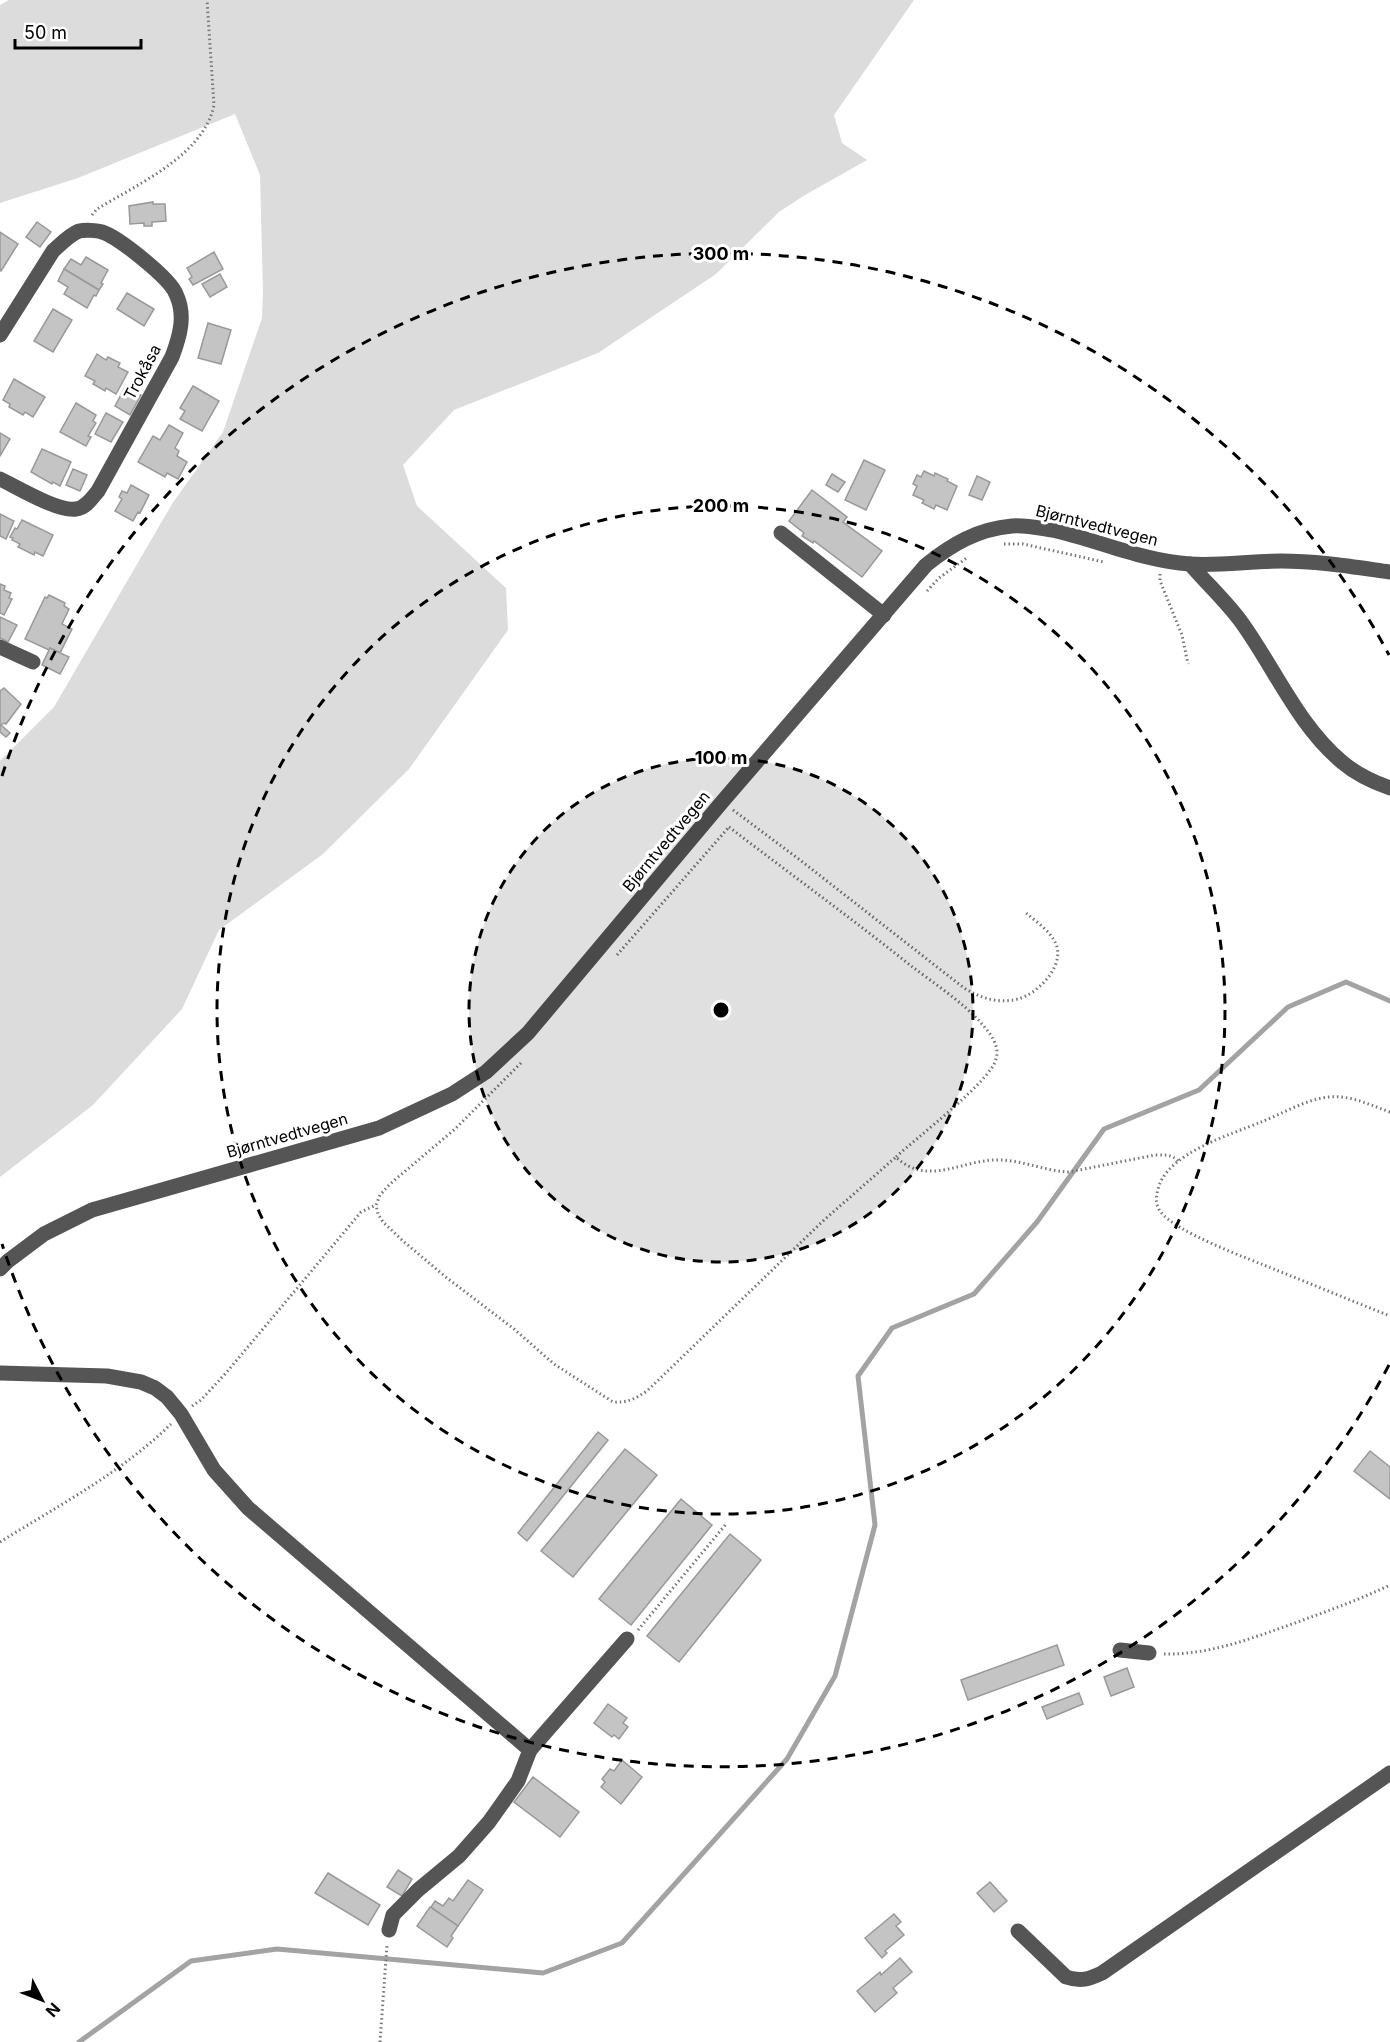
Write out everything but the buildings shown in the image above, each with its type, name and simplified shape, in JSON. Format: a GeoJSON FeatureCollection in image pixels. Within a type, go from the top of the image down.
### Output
{"type":"FeatureCollection","features":[{"type":"Feature","properties":{"kind":"street"},"geometry":{"type":"LineString","coordinates":[[0,335],[53,251],[65,239],[80,231]]}},
{"type":"Feature","properties":{"kind":"street","name":"Trokåsa"},"geometry":{"type":"LineString","coordinates":[[0,479],[56,506],[76,510],[87,504],[98,491],[172,357],[180,334],[182,312],[176,292],[160,273],[102,232],[80,231]]}},
{"type":"Feature","properties":{"kind":"street","name":"Bjørntvedtvegen"},"geometry":{"type":"LineString","coordinates":[[0,1269],[44,1234],[92,1210],[379,1128],[452,1094],[486,1072],[528,1033],[722,802],[926,565],[944,550],[968,536],[1013,526],[1036,527],[1134,554],[1190,564],[1290,561],[1390,572]]}},
{"type":"Feature","properties":{"kind":"street"},"geometry":{"type":"LineString","coordinates":[[781,533],[884,615]]}},
{"type":"Feature","properties":{"kind":"street"},"geometry":{"type":"LineString","coordinates":[[1190,564],[1243,623],[1283,689],[1315,734],[1341,762],[1368,780],[1390,788]]}},
{"type":"Feature","properties":{"kind":"street"},"geometry":{"type":"LineString","coordinates":[[0,647],[33,662]]}},
{"type":"Feature","properties":{"kind":"street"},"geometry":{"type":"LineString","coordinates":[[0,1373],[107,1376],[132,1380],[155,1388],[167,1397],[181,1414],[214,1470],[248,1508],[530,1750]]}},
{"type":"Feature","properties":{"kind":"street"},"geometry":{"type":"LineString","coordinates":[[389,1930],[393,1915],[418,1890],[459,1856],[489,1822],[518,1781],[530,1750],[627,1639]]}},
{"type":"Feature","properties":{"kind":"street"},"geometry":{"type":"LineString","coordinates":[[1120,1650],[1149,1653]]}},
{"type":"Feature","properties":{"kind":"street"},"geometry":{"type":"LineString","coordinates":[[1018,1931],[1066,1977],[1086,1980],[1102,1973],[1390,1773]]}},
{"type":"Feature","properties":{"kind":"path"},"geometry":{"type":"LineString","coordinates":[[80,231],[97,209],[182,156],[202,135],[212,117],[214,105],[207,0]]}},
{"type":"Feature","properties":{"kind":"path"},"geometry":{"type":"LineString","coordinates":[[994,545],[1023,544],[1092,561],[1113,563]]}},
{"type":"Feature","properties":{"kind":"path"},"geometry":{"type":"LineString","coordinates":[[920,598],[939,578],[974,553]]}},
{"type":"Feature","properties":{"kind":"path"},"geometry":{"type":"LineString","coordinates":[[1158,559],[1161,581],[1182,635],[1188,664]]}},
{"type":"Feature","properties":{"kind":"path"},"geometry":{"type":"LineString","coordinates":[[524,1060],[455,1129],[390,1184],[376,1205],[378,1214],[403,1241],[514,1329],[554,1364],[612,1402],[623,1403],[634,1400],[647,1391],[825,1220],[974,1089],[993,1068],[997,1051],[994,1041],[980,1021],[849,917],[729,827],[722,802]]}},
{"type":"Feature","properties":{"kind":"path"},"geometry":{"type":"LineString","coordinates":[[722,802],[964,988],[982,998],[997,1001],[1019,999],[1033,991],[1053,969],[1058,955],[1056,943],[1025,912]]}},
{"type":"Feature","properties":{"kind":"path"},"geometry":{"type":"LineString","coordinates":[[613,959],[729,827]]}},
{"type":"Feature","properties":{"kind":"path"},"geometry":{"type":"LineString","coordinates":[[1390,1112],[1344,1097],[1327,1097],[1306,1104],[1202,1147],[1178,1161],[1160,1181],[1155,1198],[1159,1209],[1167,1219],[1213,1243],[1390,1316]]}},
{"type":"Feature","properties":{"kind":"path"},"geometry":{"type":"LineString","coordinates":[[896,1157],[911,1168],[935,1172],[984,1161],[1000,1160],[1055,1172],[1069,1172],[1155,1155],[1168,1155],[1178,1161]]}},
{"type":"Feature","properties":{"kind":"path"},"geometry":{"type":"LineString","coordinates":[[0,1542],[80,1493],[151,1444],[181,1414],[201,1400],[361,1212],[376,1205]]}},
{"type":"Feature","properties":{"kind":"path"},"geometry":{"type":"LineString","coordinates":[[627,1639],[638,1630],[728,1523]]}},
{"type":"Feature","properties":{"kind":"path"},"geometry":{"type":"LineString","coordinates":[[1149,1653],[1202,1652],[1233,1645],[1364,1597],[1390,1585]]}},
{"type":"Feature","properties":{"kind":"path"},"geometry":{"type":"LineString","coordinates":[[380,2042],[384,1967],[389,1930]]}},
{"type":"Feature","properties":{"kind":"shaded area"},"geometry":{"type":"Polygon","coordinates":[[[9,0],[914,0],[834,115],[842,143],[867,160],[779,212],[716,274],[598,353],[454,410],[403,465],[417,506],[506,588],[508,630],[409,769],[323,854],[219,930],[182,1009],[93,1105],[0,1177],[0,761],[54,707],[172,504],[223,432],[262,318],[263,292],[260,175],[235,114],[78,178],[0,203],[0,5],[9,0]]]}},
{"type":"Feature","properties":{"kind":"waterway"},"geometry":{"type":"LineString","coordinates":[[79,2042],[191,1961],[277,1949],[543,1973],[622,1943],[787,1759],[835,1676],[875,1525],[858,1376],[892,1328],[974,1294],[1037,1222],[1104,1129],[1199,1090],[1288,1007],[1346,982],[1390,1001]]}}]}
